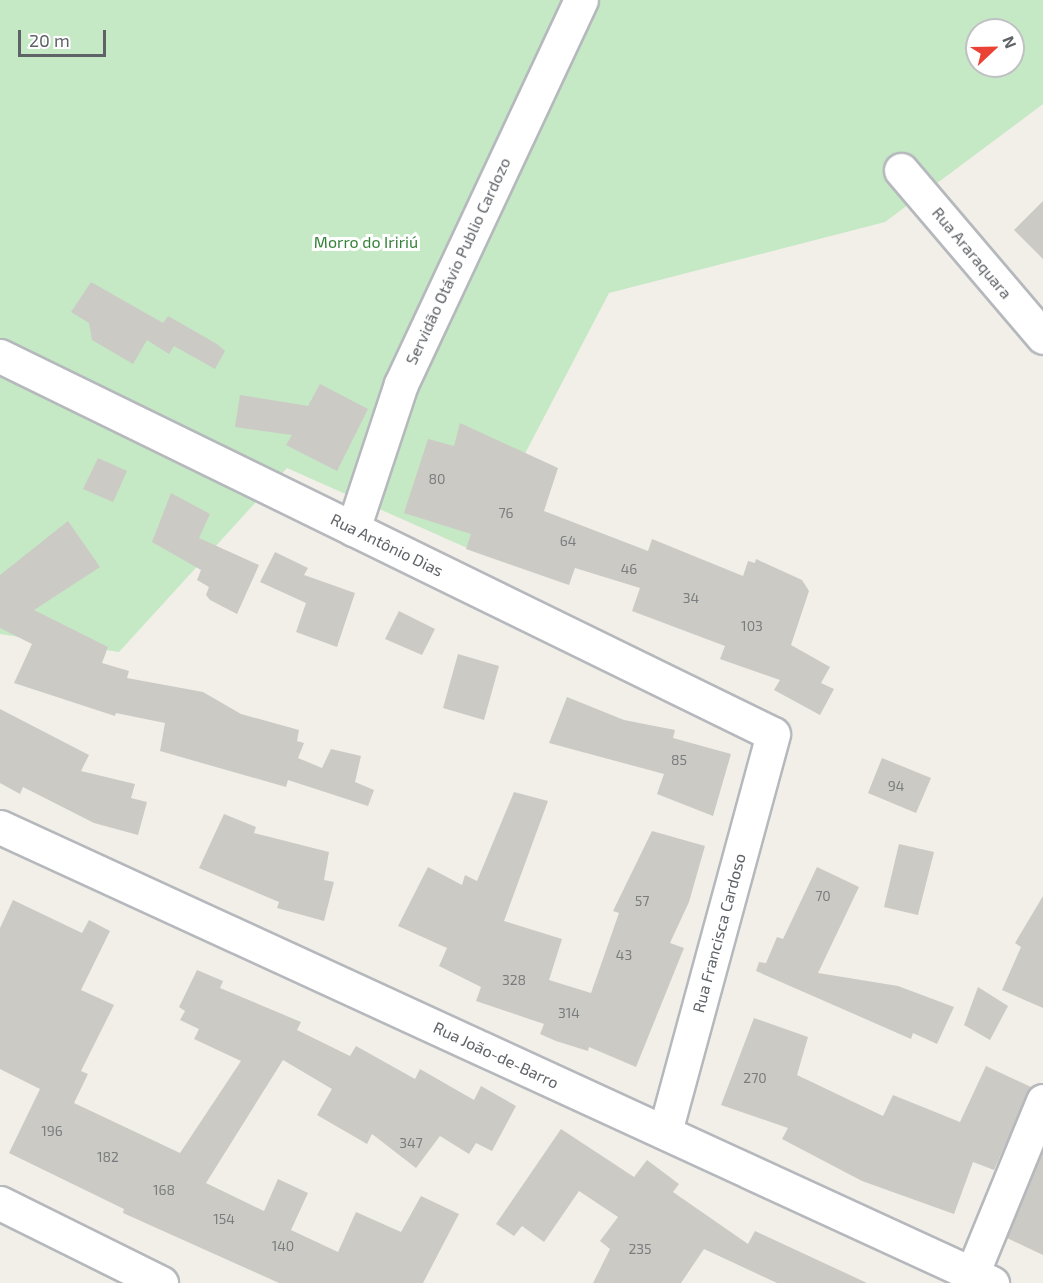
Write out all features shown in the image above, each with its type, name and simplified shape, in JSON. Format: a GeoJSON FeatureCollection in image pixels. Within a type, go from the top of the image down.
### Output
{"type":"FeatureCollection","features":[{"type":"Feature","properties":{"kind":"street","name":"Servidão Otávio Publio Cardozo"},"geometry":{"type":"LineString","coordinates":[[353,529],[401,384],[581,0]]}},
{"type":"Feature","properties":{"kind":"street","name":"Rua Araraquara"},"geometry":{"type":"LineString","coordinates":[[901,170],[1043,337]]}},
{"type":"Feature","properties":{"kind":"street","name":"Rua Antônio Dias"},"geometry":{"type":"LineString","coordinates":[[0,356],[773,734]]}},
{"type":"Feature","properties":{"kind":"street","name":"Rua Francisca Cardoso"},"geometry":{"type":"LineString","coordinates":[[664,1132],[773,734]]}},
{"type":"Feature","properties":{"kind":"street","name":"Rua João-de-Barro"},"geometry":{"type":"LineString","coordinates":[[0,827],[982,1278]]}},
{"type":"Feature","properties":{"kind":"street"},"geometry":{"type":"LineString","coordinates":[[982,1278],[1043,1101]]}},
{"type":"Feature","properties":{"kind":"street"},"geometry":{"type":"LineString","coordinates":[[0,1203],[161,1283]]}},
{"type":"Feature","properties":{"kind":"green space","name":"Morro do Iririú"},"geometry":{"type":"Polygon","coordinates":[[[0,0],[1043,0],[1043,104],[885,222],[609,293],[474,551],[287,468],[119,652],[0,634],[0,0]]]}},
{"type":"Feature","properties":{"kind":"building"},"geometry":{"type":"Polygon","coordinates":[[[1043,201],[1043,259],[1014,230],[1043,201]]]}},
{"type":"Feature","properties":{"kind":"building"},"geometry":{"type":"Polygon","coordinates":[[[91,282],[163,323],[168,316],[217,344],[225,351],[215,369],[174,346],[169,354],[147,340],[133,364],[92,340],[89,323],[71,312],[91,282]]]}},
{"type":"Feature","properties":{"kind":"building"},"geometry":{"type":"Polygon","coordinates":[[[320,384],[368,409],[337,471],[286,445],[292,435],[235,427],[240,395],[308,406],[320,384]]]}},
{"type":"Feature","properties":{"kind":"building"},"geometry":{"type":"Polygon","coordinates":[[[460,423],[558,468],[544,511],[648,551],[652,539],[743,576],[748,561],[755,563],[756,559],[802,580],[809,591],[791,645],[830,667],[821,683],[834,689],[820,715],[774,690],[780,680],[720,659],[725,646],[632,611],[640,588],[575,568],[569,585],[466,549],[471,534],[404,513],[428,439],[454,446],[460,423]]]}},
{"type":"Feature","properties":{"kind":"building"},"geometry":{"type":"Polygon","coordinates":[[[98,458],[127,471],[113,502],[83,489],[98,458]]]}},
{"type":"Feature","properties":{"kind":"building"},"geometry":{"type":"Polygon","coordinates":[[[171,493],[210,514],[199,538],[259,565],[237,614],[210,600],[206,595],[209,587],[197,580],[201,570],[152,542],[171,493]]]}},
{"type":"Feature","properties":{"kind":"building"},"geometry":{"type":"Polygon","coordinates":[[[68,521],[100,567],[34,610],[108,647],[102,663],[129,671],[127,678],[203,692],[241,714],[299,730],[297,741],[304,743],[298,758],[322,768],[331,749],[361,756],[355,782],[374,790],[368,806],[288,780],[286,787],[160,751],[165,723],[116,713],[115,716],[14,683],[32,644],[0,628],[0,575],[68,521]]]}},
{"type":"Feature","properties":{"kind":"building"},"geometry":{"type":"Polygon","coordinates":[[[275,552],[308,568],[304,575],[355,593],[337,647],[296,632],[306,603],[260,582],[275,552]]]}},
{"type":"Feature","properties":{"kind":"building"},"geometry":{"type":"Polygon","coordinates":[[[399,611],[435,629],[422,655],[385,639],[399,611]]]}},
{"type":"Feature","properties":{"kind":"building"},"geometry":{"type":"Polygon","coordinates":[[[458,654],[499,666],[484,720],[443,708],[458,654]]]}},
{"type":"Feature","properties":{"kind":"building"},"geometry":{"type":"Polygon","coordinates":[[[567,697],[624,720],[675,730],[673,738],[731,754],[713,816],[657,794],[664,774],[549,743],[567,697]]]}},
{"type":"Feature","properties":{"kind":"building"},"geometry":{"type":"Polygon","coordinates":[[[0,709],[89,755],[81,771],[135,784],[131,798],[147,802],[138,835],[94,823],[23,787],[20,794],[0,783],[0,709]]]}},
{"type":"Feature","properties":{"kind":"building"},"geometry":{"type":"Polygon","coordinates":[[[882,758],[931,778],[916,813],[868,793],[882,758]]]}},
{"type":"Feature","properties":{"kind":"building"},"geometry":{"type":"Polygon","coordinates":[[[514,792],[548,801],[504,921],[562,939],[549,980],[591,993],[619,913],[613,911],[652,831],[705,846],[689,902],[670,943],[684,948],[636,1067],[589,1047],[588,1051],[556,1041],[540,1034],[544,1024],[476,1001],[481,987],[439,966],[447,948],[398,926],[428,867],[462,885],[465,875],[477,881],[514,792]]]}},
{"type":"Feature","properties":{"kind":"building"},"geometry":{"type":"Polygon","coordinates":[[[224,814],[256,827],[254,833],[329,852],[324,880],[334,882],[324,921],[277,908],[279,902],[199,868],[224,814]]]}},
{"type":"Feature","properties":{"kind":"building"},"geometry":{"type":"Polygon","coordinates":[[[899,844],[934,852],[918,915],[884,907],[899,844]]]}},
{"type":"Feature","properties":{"kind":"building"},"geometry":{"type":"Polygon","coordinates":[[[817,867],[859,887],[818,973],[898,986],[954,1007],[937,1044],[913,1033],[911,1039],[756,971],[759,962],[766,963],[777,937],[783,939],[817,867]]]}},
{"type":"Feature","properties":{"kind":"building"},"geometry":{"type":"Polygon","coordinates":[[[1043,896],[1043,1008],[1002,990],[1021,947],[1015,943],[1043,896]]]}},
{"type":"Feature","properties":{"kind":"building"},"geometry":{"type":"Polygon","coordinates":[[[13,900],[82,933],[89,920],[110,931],[81,990],[114,1005],[81,1071],[88,1074],[74,1103],[180,1153],[241,1061],[194,1039],[199,1029],[180,1020],[185,1011],[179,1007],[197,970],[223,981],[220,988],[301,1022],[297,1030],[350,1056],[356,1046],[415,1079],[420,1069],[474,1100],[481,1086],[516,1106],[492,1151],[476,1143],[469,1154],[440,1136],[416,1168],[372,1134],[367,1144],[317,1115],[332,1089],[283,1060],[206,1183],[264,1211],[278,1179],[308,1193],[291,1230],[338,1252],[356,1212],[401,1232],[421,1196],[459,1214],[423,1283],[279,1283],[123,1213],[124,1209],[9,1153],[40,1089],[0,1069],[0,928],[13,900]]]}},
{"type":"Feature","properties":{"kind":"building"},"geometry":{"type":"Polygon","coordinates":[[[978,987],[1008,1006],[990,1040],[964,1025],[978,987]]]}},
{"type":"Feature","properties":{"kind":"building"},"geometry":{"type":"Polygon","coordinates":[[[754,1018],[808,1037],[797,1075],[883,1116],[893,1095],[960,1122],[986,1066],[1031,1087],[994,1170],[973,1162],[954,1214],[862,1181],[782,1139],[788,1128],[721,1105],[754,1018]]]}},
{"type":"Feature","properties":{"kind":"building"},"geometry":{"type":"Polygon","coordinates":[[[561,1129],[634,1177],[647,1160],[679,1184],[673,1192],[748,1244],[755,1231],[867,1283],[777,1283],[704,1249],[681,1283],[593,1283],[610,1249],[600,1241],[618,1217],[579,1191],[544,1242],[522,1226],[514,1236],[496,1224],[561,1129]]]}},
{"type":"Feature","properties":{"kind":"building"},"geometry":{"type":"Polygon","coordinates":[[[1043,1150],[1043,1255],[1007,1238],[1043,1150]]]}}]}
